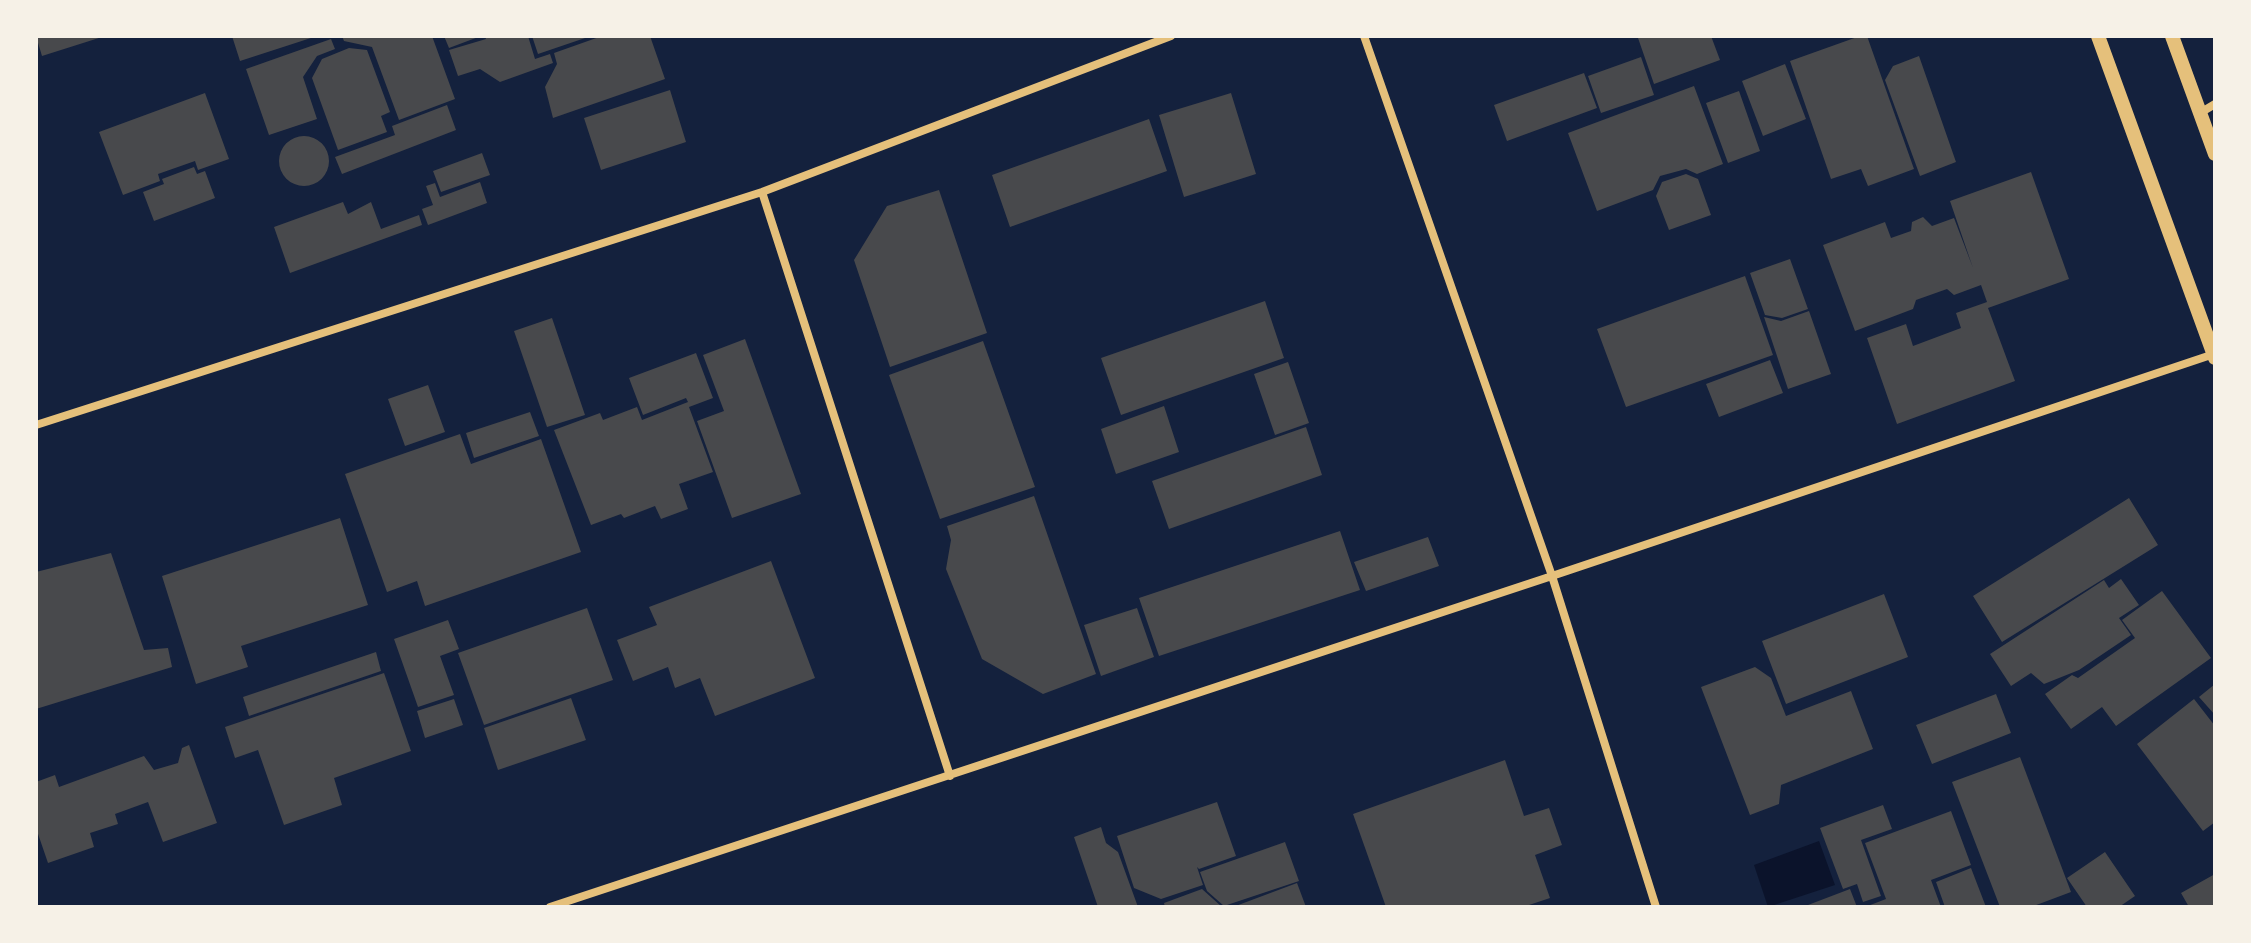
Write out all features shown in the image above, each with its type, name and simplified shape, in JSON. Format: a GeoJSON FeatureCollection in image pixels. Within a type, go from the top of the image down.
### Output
{"type":"FeatureCollection","features":[{"type":"Feature","properties":{"kind":"street"},"geometry":{"type":"LineString","coordinates":[[36,425],[762,192],[1171,36]]}},
{"type":"Feature","properties":{"kind":"street"},"geometry":{"type":"LineString","coordinates":[[1364,36],[1552,576],[1656,907]]}},
{"type":"Feature","properties":{"kind":"street"},"geometry":{"type":"LineString","coordinates":[[550,907],[2214,355],[2098,36]]}},
{"type":"Feature","properties":{"kind":"street"},"geometry":{"type":"LineString","coordinates":[[2172,36],[2215,154]]}},
{"type":"Feature","properties":{"kind":"street"},"geometry":{"type":"LineString","coordinates":[[2200,113],[2215,104]]}},
{"type":"Feature","properties":{"kind":"street"},"geometry":{"type":"LineString","coordinates":[[762,192],[950,776]]}},
{"type":"Feature","properties":{"kind":"water"},"geometry":{"type":"Polygon","coordinates":[[[1819,841],[1835,885],[1768,907],[1754,865],[1819,841]]]}},
{"type":"Feature","properties":{"kind":"building"},"geometry":{"type":"Polygon","coordinates":[[[36,36],[102,36],[102,37],[42,56],[36,36]]]}},
{"type":"Feature","properties":{"kind":"building"},"geometry":{"type":"Polygon","coordinates":[[[232,36],[314,36],[314,37],[240,61],[232,36]]]}},
{"type":"Feature","properties":{"kind":"building"},"geometry":{"type":"Polygon","coordinates":[[[342,36],[432,36],[455,99],[399,120],[372,47],[344,41],[342,36]]]}},
{"type":"Feature","properties":{"kind":"building"},"geometry":{"type":"Polygon","coordinates":[[[444,36],[481,36],[449,48],[444,36]]]}},
{"type":"Feature","properties":{"kind":"building"},"geometry":{"type":"Polygon","coordinates":[[[485,36],[528,36],[535,59],[550,54],[553,63],[500,82],[480,69],[458,76],[449,50],[486,39],[485,36]]]}},
{"type":"Feature","properties":{"kind":"building"},"geometry":{"type":"Polygon","coordinates":[[[532,36],[588,36],[588,37],[538,54],[532,36]]]}},
{"type":"Feature","properties":{"kind":"building"},"geometry":{"type":"Polygon","coordinates":[[[602,36],[650,36],[665,79],[553,118],[545,87],[557,64],[554,53],[602,36]]]}},
{"type":"Feature","properties":{"kind":"building"},"geometry":{"type":"Polygon","coordinates":[[[1711,36],[1720,60],[1654,84],[1638,38],[1711,36]]]}},
{"type":"Feature","properties":{"kind":"building"},"geometry":{"type":"Polygon","coordinates":[[[1867,36],[1914,169],[1868,186],[1861,169],[1831,179],[1790,61],[1867,36]]]}},
{"type":"Feature","properties":{"kind":"building"},"geometry":{"type":"Polygon","coordinates":[[[331,39],[335,49],[317,56],[303,77],[317,119],[269,135],[246,69],[331,39]]]}},
{"type":"Feature","properties":{"kind":"building"},"geometry":{"type":"Polygon","coordinates":[[[349,48],[367,50],[390,112],[381,116],[387,132],[338,150],[312,78],[322,59],[349,48]]]}},
{"type":"Feature","properties":{"kind":"building"},"geometry":{"type":"Polygon","coordinates":[[[1919,56],[1956,162],[1920,176],[1885,80],[1893,66],[1919,56]]]}},
{"type":"Feature","properties":{"kind":"building"},"geometry":{"type":"Polygon","coordinates":[[[1641,57],[1654,95],[1601,113],[1588,76],[1641,57]]]}},
{"type":"Feature","properties":{"kind":"building"},"geometry":{"type":"Polygon","coordinates":[[[1785,64],[1806,119],[1763,136],[1742,81],[1785,64]]]}},
{"type":"Feature","properties":{"kind":"building"},"geometry":{"type":"Polygon","coordinates":[[[1584,73],[1597,108],[1507,141],[1494,105],[1584,73]]]}},
{"type":"Feature","properties":{"kind":"building"},"geometry":{"type":"Polygon","coordinates":[[[1694,86],[1723,164],[1697,174],[1686,169],[1660,176],[1653,190],[1597,211],[1568,133],[1694,86]]]}},
{"type":"Feature","properties":{"kind":"building"},"geometry":{"type":"Polygon","coordinates":[[[670,90],[686,142],[601,170],[584,118],[670,90]]]}},
{"type":"Feature","properties":{"kind":"building"},"geometry":{"type":"Polygon","coordinates":[[[1739,91],[1760,151],[1728,163],[1706,103],[1739,91]]]}},
{"type":"Feature","properties":{"kind":"building"},"geometry":{"type":"Polygon","coordinates":[[[205,93],[229,159],[198,170],[195,161],[158,174],[160,181],[123,195],[99,132],[205,93]]]}},
{"type":"Feature","properties":{"kind":"building"},"geometry":{"type":"Polygon","coordinates":[[[1231,93],[1256,174],[1184,197],[1159,115],[1231,93]]]}},
{"type":"Feature","properties":{"kind":"building"},"geometry":{"type":"Polygon","coordinates":[[[447,105],[456,130],[342,174],[335,157],[395,135],[392,126],[447,105]]]}},
{"type":"Feature","properties":{"kind":"building"},"geometry":{"type":"Polygon","coordinates":[[[1149,119],[1167,171],[1010,227],[992,175],[1149,119]]]}},
{"type":"Feature","properties":{"kind":"building"},"geometry":{"type":"Polygon","coordinates":[[[304,136],[322,143],[329,161],[322,179],[304,186],[286,179],[279,161],[286,143],[304,136]]]}},
{"type":"Feature","properties":{"kind":"building"},"geometry":{"type":"Polygon","coordinates":[[[482,153],[490,175],[441,192],[433,171],[482,153]]]}},
{"type":"Feature","properties":{"kind":"building"},"geometry":{"type":"Polygon","coordinates":[[[194,167],[197,174],[205,171],[215,198],[154,221],[143,192],[164,184],[162,179],[194,167]]]}},
{"type":"Feature","properties":{"kind":"building"},"geometry":{"type":"Polygon","coordinates":[[[2031,172],[2069,279],[1988,308],[2015,381],[1897,424],[1867,338],[1906,324],[1913,346],[1961,328],[1956,313],[1987,302],[1981,285],[1954,295],[1947,289],[1916,300],[1913,309],[1855,331],[1823,245],[1885,222],[1891,238],[1911,231],[1912,222],[1923,217],[1932,226],[1954,218],[1973,268],[1950,201],[2031,172]]]}},
{"type":"Feature","properties":{"kind":"building"},"geometry":{"type":"Polygon","coordinates":[[[1686,174],[1698,179],[1711,215],[1669,230],[1656,196],[1662,182],[1686,174]]]}},
{"type":"Feature","properties":{"kind":"building"},"geometry":{"type":"Polygon","coordinates":[[[480,182],[487,203],[428,225],[422,209],[433,205],[426,186],[435,183],[440,197],[480,182]]]}},
{"type":"Feature","properties":{"kind":"building"},"geometry":{"type":"Polygon","coordinates":[[[939,190],[987,333],[890,367],[854,260],[887,206],[939,190]]]}},
{"type":"Feature","properties":{"kind":"building"},"geometry":{"type":"Polygon","coordinates":[[[343,202],[348,214],[371,202],[381,229],[419,215],[422,225],[290,273],[274,227],[343,202]]]}},
{"type":"Feature","properties":{"kind":"building"},"geometry":{"type":"Polygon","coordinates":[[[1790,259],[1808,309],[1782,318],[1765,315],[1750,273],[1790,259]]]}},
{"type":"Feature","properties":{"kind":"building"},"geometry":{"type":"Polygon","coordinates":[[[1745,276],[1773,355],[1626,407],[1597,329],[1745,276]]]}},
{"type":"Feature","properties":{"kind":"building"},"geometry":{"type":"Polygon","coordinates":[[[1265,301],[1284,358],[1121,415],[1101,358],[1265,301]]]}},
{"type":"Feature","properties":{"kind":"building"},"geometry":{"type":"Polygon","coordinates":[[[1809,311],[1831,374],[1788,389],[1764,317],[1781,321],[1809,311]]]}},
{"type":"Feature","properties":{"kind":"building"},"geometry":{"type":"Polygon","coordinates":[[[552,318],[585,415],[547,427],[514,331],[552,318]]]}},
{"type":"Feature","properties":{"kind":"building"},"geometry":{"type":"Polygon","coordinates":[[[745,339],[801,494],[732,518],[697,421],[724,411],[703,355],[745,339]]]}},
{"type":"Feature","properties":{"kind":"building"},"geometry":{"type":"Polygon","coordinates":[[[983,341],[1035,487],[940,519],[889,375],[983,341]]]}},
{"type":"Feature","properties":{"kind":"building"},"geometry":{"type":"Polygon","coordinates":[[[696,353],[713,398],[689,407],[713,472],[679,484],[688,509],[661,519],[655,506],[624,518],[621,514],[591,525],[554,430],[600,413],[603,420],[637,407],[642,420],[688,402],[686,398],[643,415],[629,378],[696,353]]]}},
{"type":"Feature","properties":{"kind":"building"},"geometry":{"type":"Polygon","coordinates":[[[1770,360],[1783,393],[1719,417],[1706,384],[1770,360]]]}},
{"type":"Feature","properties":{"kind":"building"},"geometry":{"type":"Polygon","coordinates":[[[1288,362],[1309,423],[1275,435],[1254,374],[1288,362]]]}},
{"type":"Feature","properties":{"kind":"building"},"geometry":{"type":"Polygon","coordinates":[[[428,385],[445,432],[405,446],[388,399],[428,385]]]}},
{"type":"Feature","properties":{"kind":"building"},"geometry":{"type":"Polygon","coordinates":[[[1164,406],[1179,452],[1116,474],[1101,429],[1164,406]]]}},
{"type":"Feature","properties":{"kind":"building"},"geometry":{"type":"Polygon","coordinates":[[[530,412],[539,436],[474,458],[466,433],[530,412]]]}},
{"type":"Feature","properties":{"kind":"building"},"geometry":{"type":"Polygon","coordinates":[[[1306,427],[1322,475],[1169,529],[1152,481],[1306,427]]]}},
{"type":"Feature","properties":{"kind":"building"},"geometry":{"type":"Polygon","coordinates":[[[460,434],[471,464],[541,439],[581,552],[425,606],[417,581],[387,592],[345,474],[460,434]]]}},
{"type":"Feature","properties":{"kind":"building"},"geometry":{"type":"Polygon","coordinates":[[[1034,496],[1096,674],[1043,694],[982,659],[946,569],[951,540],[947,526],[1034,496]]]}},
{"type":"Feature","properties":{"kind":"building"},"geometry":{"type":"Polygon","coordinates":[[[2129,498],[2158,545],[2002,642],[1973,596],[2129,498]]]}},
{"type":"Feature","properties":{"kind":"building"},"geometry":{"type":"Polygon","coordinates":[[[340,518],[368,605],[241,646],[248,667],[196,684],[162,576],[340,518]]]}},
{"type":"Feature","properties":{"kind":"building"},"geometry":{"type":"Polygon","coordinates":[[[1340,531],[1360,590],[1159,656],[1139,598],[1340,531]]]}},
{"type":"Feature","properties":{"kind":"building"},"geometry":{"type":"Polygon","coordinates":[[[1428,537],[1439,566],[1366,591],[1354,562],[1428,537]]]}},
{"type":"Feature","properties":{"kind":"building"},"geometry":{"type":"Polygon","coordinates":[[[111,553],[144,650],[168,648],[172,667],[36,709],[36,572],[111,553]]]}},
{"type":"Feature","properties":{"kind":"building"},"geometry":{"type":"Polygon","coordinates":[[[771,561],[815,678],[715,716],[700,678],[675,688],[668,667],[633,681],[617,640],[657,625],[649,607],[771,561]]]}},
{"type":"Feature","properties":{"kind":"building"},"geometry":{"type":"Polygon","coordinates":[[[2121,579],[2139,605],[2119,618],[2131,635],[2079,670],[2044,684],[2031,673],[2011,686],[1990,654],[2104,580],[2109,588],[2121,579]]]}},
{"type":"Feature","properties":{"kind":"building"},"geometry":{"type":"Polygon","coordinates":[[[2162,591],[2211,658],[2116,726],[2102,707],[2071,729],[2045,694],[2072,675],[2078,678],[2135,638],[2122,620],[2162,591]]]}},
{"type":"Feature","properties":{"kind":"building"},"geometry":{"type":"Polygon","coordinates":[[[1884,594],[1908,657],[1786,704],[1762,641],[1884,594]]]}},
{"type":"Feature","properties":{"kind":"building"},"geometry":{"type":"Polygon","coordinates":[[[587,608],[613,680],[484,725],[458,653],[587,608]]]}},
{"type":"Feature","properties":{"kind":"building"},"geometry":{"type":"Polygon","coordinates":[[[1137,608],[1154,657],[1101,676],[1084,625],[1137,608]]]}},
{"type":"Feature","properties":{"kind":"building"},"geometry":{"type":"Polygon","coordinates":[[[448,620],[459,649],[440,656],[454,695],[418,707],[394,639],[448,620]]]}},
{"type":"Feature","properties":{"kind":"building"},"geometry":{"type":"Polygon","coordinates":[[[376,652],[381,671],[249,716],[243,697],[376,652]]]}},
{"type":"Feature","properties":{"kind":"building"},"geometry":{"type":"Polygon","coordinates":[[[1755,667],[1771,678],[1786,716],[1851,691],[1873,749],[1781,785],[1779,804],[1750,815],[1701,687],[1755,667]]]}},
{"type":"Feature","properties":{"kind":"building"},"geometry":{"type":"Polygon","coordinates":[[[384,673],[411,751],[334,778],[342,805],[284,825],[258,750],[235,758],[225,727],[384,673]]]}},
{"type":"Feature","properties":{"kind":"building"},"geometry":{"type":"Polygon","coordinates":[[[2215,684],[2215,715],[2199,697],[2215,684]]]}},
{"type":"Feature","properties":{"kind":"building"},"geometry":{"type":"Polygon","coordinates":[[[1996,694],[2011,733],[1932,764],[1916,725],[1996,694]]]}},
{"type":"Feature","properties":{"kind":"building"},"geometry":{"type":"Polygon","coordinates":[[[571,698],[586,740],[498,770],[484,728],[571,698]]]}},
{"type":"Feature","properties":{"kind":"building"},"geometry":{"type":"Polygon","coordinates":[[[454,699],[463,725],[425,738],[417,711],[454,699]]]}},
{"type":"Feature","properties":{"kind":"building"},"geometry":{"type":"Polygon","coordinates":[[[2194,699],[2215,726],[2215,822],[2203,831],[2137,744],[2194,699]]]}},
{"type":"Feature","properties":{"kind":"building"},"geometry":{"type":"Polygon","coordinates":[[[189,745],[217,823],[163,842],[148,802],[115,814],[118,824],[90,833],[94,847],[48,863],[36,828],[36,782],[55,775],[59,787],[144,756],[154,770],[178,763],[182,748],[189,745]]]}},
{"type":"Feature","properties":{"kind":"building"},"geometry":{"type":"Polygon","coordinates":[[[2020,757],[2071,892],[2031,907],[2000,907],[1952,782],[2020,757]]]}},
{"type":"Feature","properties":{"kind":"building"},"geometry":{"type":"Polygon","coordinates":[[[1505,760],[1524,816],[1549,808],[1562,845],[1535,855],[1550,898],[1523,907],[1386,907],[1353,814],[1505,760]]]}},
{"type":"Feature","properties":{"kind":"building"},"geometry":{"type":"Polygon","coordinates":[[[1217,802],[1236,856],[1199,869],[1197,867],[1203,885],[1161,899],[1134,888],[1117,836],[1217,802]]]}},
{"type":"Feature","properties":{"kind":"building"},"geometry":{"type":"Polygon","coordinates":[[[1883,805],[1892,829],[1861,840],[1881,896],[1863,902],[1857,884],[1843,889],[1820,828],[1883,805]]]}},
{"type":"Feature","properties":{"kind":"building"},"geometry":{"type":"Polygon","coordinates":[[[1951,811],[1971,865],[1931,880],[1941,907],[1865,907],[1886,899],[1865,843],[1951,811]]]}},
{"type":"Feature","properties":{"kind":"building"},"geometry":{"type":"Polygon","coordinates":[[[1101,827],[1106,843],[1118,852],[1138,907],[1098,907],[1074,837],[1101,827]]]}},
{"type":"Feature","properties":{"kind":"building"},"geometry":{"type":"Polygon","coordinates":[[[1285,842],[1299,881],[1224,906],[1207,891],[1200,872],[1285,842]]]}},
{"type":"Feature","properties":{"kind":"building"},"geometry":{"type":"Polygon","coordinates":[[[2105,852],[2135,896],[2119,907],[2087,907],[2067,878],[2105,852]]]}},
{"type":"Feature","properties":{"kind":"building"},"geometry":{"type":"Polygon","coordinates":[[[1971,868],[1986,907],[1945,907],[1936,882],[1971,868]]]}},
{"type":"Feature","properties":{"kind":"building"},"geometry":{"type":"Polygon","coordinates":[[[2215,874],[2215,907],[2189,907],[2181,893],[2215,874]]]}},
{"type":"Feature","properties":{"kind":"building"},"geometry":{"type":"Polygon","coordinates":[[[1297,883],[1306,907],[1233,907],[1297,883]]]}},
{"type":"Feature","properties":{"kind":"building"},"geometry":{"type":"Polygon","coordinates":[[[1202,889],[1222,907],[1165,907],[1164,903],[1202,889]]]}},
{"type":"Feature","properties":{"kind":"building"},"geometry":{"type":"Polygon","coordinates":[[[1850,889],[1857,907],[1808,905],[1850,889]]]}}]}
